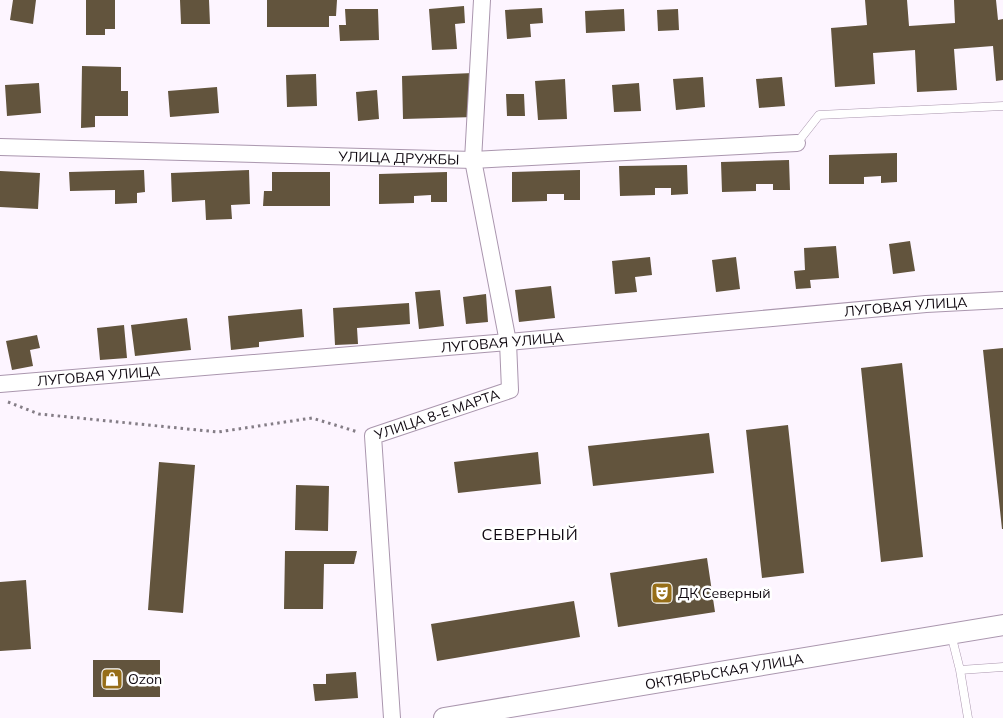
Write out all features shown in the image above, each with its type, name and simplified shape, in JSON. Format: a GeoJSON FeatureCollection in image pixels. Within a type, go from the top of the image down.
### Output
{"type":"FeatureCollection","features":[{"type":"Feature","properties":{"kind":"street","name":"УЛИЦА 8-Е МАРТА"},"geometry":{"type":"LineString","coordinates":[[392,718],[373,436],[510,390],[508,342],[472,160],[482,0]]}},
{"type":"Feature","properties":{"kind":"street","name":"УЛИЦА ДРУЖБЫ"},"geometry":{"type":"LineString","coordinates":[[0,147],[472,160],[796,143]]}},
{"type":"Feature","properties":{"kind":"street","name":"ЛУГОВАЯ УЛИЦА"},"geometry":{"type":"LineString","coordinates":[[0,384],[508,342],[926,304],[1003,300]]}},
{"type":"Feature","properties":{"kind":"street","name":"ОКТЯБРЬСКАЯ УЛИЦА"},"geometry":{"type":"LineString","coordinates":[[444,718],[1003,625]]}},
{"type":"Feature","properties":{"kind":"lane"},"geometry":{"type":"LineString","coordinates":[[796,143],[819,115],[1003,106]]}},
{"type":"Feature","properties":{"kind":"lane"},"geometry":{"type":"LineString","coordinates":[[950,634],[960,670],[968,718]]}},
{"type":"Feature","properties":{"kind":"lane"},"geometry":{"type":"LineString","coordinates":[[960,670],[1003,667]]}},
{"type":"Feature","properties":{"kind":"path"},"geometry":{"type":"LineString","coordinates":[[0,399],[39,414],[218,432],[312,418],[373,436]]}},
{"type":"Feature","properties":{"kind":"building"},"geometry":{"type":"Polygon","coordinates":[[[13,0],[36,0],[33,24],[10,20],[13,0]]]}},
{"type":"Feature","properties":{"kind":"building"},"geometry":{"type":"Polygon","coordinates":[[[86,0],[115,0],[115,29],[105,29],[105,35],[86,35],[86,0]]]}},
{"type":"Feature","properties":{"kind":"building"},"geometry":{"type":"Polygon","coordinates":[[[180,0],[209,0],[210,24],[181,24],[180,0]]]}},
{"type":"Feature","properties":{"kind":"building"},"geometry":{"type":"Polygon","coordinates":[[[267,0],[337,0],[336,16],[329,16],[329,27],[267,27],[267,0]]]}},
{"type":"Feature","properties":{"kind":"building"},"geometry":{"type":"Polygon","coordinates":[[[865,0],[907,0],[909,26],[955,23],[954,0],[996,0],[998,20],[1003,19],[1003,80],[996,81],[993,46],[954,49],[957,90],[917,92],[915,50],[873,53],[875,84],[835,87],[831,28],[867,25],[865,0]]]}},
{"type":"Feature","properties":{"kind":"building"},"geometry":{"type":"Polygon","coordinates":[[[464,6],[465,23],[455,24],[457,49],[432,50],[429,9],[464,6]]]}},
{"type":"Feature","properties":{"kind":"building"},"geometry":{"type":"Polygon","coordinates":[[[542,8],[543,23],[530,24],[531,37],[507,39],[505,10],[542,8]]]}},
{"type":"Feature","properties":{"kind":"building"},"geometry":{"type":"Polygon","coordinates":[[[345,9],[378,9],[379,40],[340,41],[339,25],[346,25],[345,9]]]}},
{"type":"Feature","properties":{"kind":"building"},"geometry":{"type":"Polygon","coordinates":[[[624,9],[625,31],[586,33],[585,11],[624,9]]]}},
{"type":"Feature","properties":{"kind":"building"},"geometry":{"type":"Polygon","coordinates":[[[678,9],[679,30],[658,31],[657,10],[678,9]]]}},
{"type":"Feature","properties":{"kind":"building"},"geometry":{"type":"Polygon","coordinates":[[[82,66],[121,67],[121,91],[128,91],[128,116],[95,116],[95,127],[81,128],[82,66]]]}},
{"type":"Feature","properties":{"kind":"building"},"geometry":{"type":"Polygon","coordinates":[[[473,73],[475,117],[403,119],[402,76],[473,73]]]}},
{"type":"Feature","properties":{"kind":"building"},"geometry":{"type":"Polygon","coordinates":[[[316,74],[317,106],[287,107],[286,75],[316,74]]]}},
{"type":"Feature","properties":{"kind":"building"},"geometry":{"type":"Polygon","coordinates":[[[703,77],[705,107],[676,110],[673,79],[703,77]]]}},
{"type":"Feature","properties":{"kind":"building"},"geometry":{"type":"Polygon","coordinates":[[[782,77],[785,106],[759,108],[756,79],[782,77]]]}},
{"type":"Feature","properties":{"kind":"building"},"geometry":{"type":"Polygon","coordinates":[[[565,79],[567,119],[538,120],[535,81],[565,79]]]}},
{"type":"Feature","properties":{"kind":"building"},"geometry":{"type":"Polygon","coordinates":[[[39,83],[41,113],[7,116],[5,85],[39,83]]]}},
{"type":"Feature","properties":{"kind":"building"},"geometry":{"type":"Polygon","coordinates":[[[639,83],[641,111],[614,112],[612,85],[639,83]]]}},
{"type":"Feature","properties":{"kind":"building"},"geometry":{"type":"Polygon","coordinates":[[[217,87],[219,113],[170,117],[168,91],[217,87]]]}},
{"type":"Feature","properties":{"kind":"building"},"geometry":{"type":"Polygon","coordinates":[[[377,90],[379,119],[358,121],[356,92],[377,90]]]}},
{"type":"Feature","properties":{"kind":"building"},"geometry":{"type":"Polygon","coordinates":[[[506,94],[524,94],[525,116],[507,116],[506,94]]]}},
{"type":"Feature","properties":{"kind":"building"},"geometry":{"type":"Polygon","coordinates":[[[897,153],[897,182],[881,183],[881,176],[864,177],[864,184],[829,184],[829,155],[897,153]]]}},
{"type":"Feature","properties":{"kind":"building"},"geometry":{"type":"Polygon","coordinates":[[[789,160],[790,190],[773,190],[773,184],[756,184],[756,191],[722,192],[721,162],[789,160]]]}},
{"type":"Feature","properties":{"kind":"building"},"geometry":{"type":"Polygon","coordinates":[[[687,165],[688,194],[671,195],[671,188],[655,188],[655,195],[620,196],[619,166],[687,165]]]}},
{"type":"Feature","properties":{"kind":"building"},"geometry":{"type":"Polygon","coordinates":[[[144,170],[145,192],[137,193],[137,203],[115,204],[115,190],[70,191],[69,172],[144,170]]]}},
{"type":"Feature","properties":{"kind":"building"},"geometry":{"type":"Polygon","coordinates":[[[249,170],[250,204],[231,205],[232,219],[206,220],[205,200],[172,202],[171,173],[249,170]]]}},
{"type":"Feature","properties":{"kind":"building"},"geometry":{"type":"Polygon","coordinates":[[[580,170],[580,200],[564,200],[564,194],[547,194],[547,201],[512,202],[512,172],[580,170]]]}},
{"type":"Feature","properties":{"kind":"building"},"geometry":{"type":"Polygon","coordinates":[[[0,171],[40,173],[38,209],[0,207],[0,171]]]}},
{"type":"Feature","properties":{"kind":"building"},"geometry":{"type":"Polygon","coordinates":[[[272,172],[330,172],[330,206],[263,206],[264,191],[272,191],[272,172]]]}},
{"type":"Feature","properties":{"kind":"building"},"geometry":{"type":"Polygon","coordinates":[[[447,172],[447,202],[431,202],[431,195],[414,196],[414,203],[379,204],[379,174],[447,172]]]}},
{"type":"Feature","properties":{"kind":"building"},"geometry":{"type":"Polygon","coordinates":[[[910,241],[915,271],[893,274],[889,244],[910,241]]]}},
{"type":"Feature","properties":{"kind":"building"},"geometry":{"type":"Polygon","coordinates":[[[836,246],[839,278],[810,280],[811,288],[796,289],[794,271],[805,270],[804,248],[836,246]]]}},
{"type":"Feature","properties":{"kind":"building"},"geometry":{"type":"Polygon","coordinates":[[[650,257],[652,275],[635,277],[637,292],[615,294],[612,261],[650,257]]]}},
{"type":"Feature","properties":{"kind":"building"},"geometry":{"type":"Polygon","coordinates":[[[736,257],[740,289],[716,292],[712,260],[736,257]]]}},
{"type":"Feature","properties":{"kind":"building"},"geometry":{"type":"Polygon","coordinates":[[[551,286],[555,318],[519,322],[515,290],[551,286]]]}},
{"type":"Feature","properties":{"kind":"building"},"geometry":{"type":"Polygon","coordinates":[[[440,290],[444,326],[419,329],[415,292],[440,290]]]}},
{"type":"Feature","properties":{"kind":"building"},"geometry":{"type":"Polygon","coordinates":[[[486,294],[488,322],[466,324],[463,297],[486,294]]]}},
{"type":"Feature","properties":{"kind":"building"},"geometry":{"type":"Polygon","coordinates":[[[409,303],[410,324],[357,328],[358,344],[335,345],[333,308],[409,303]]]}},
{"type":"Feature","properties":{"kind":"building"},"geometry":{"type":"Polygon","coordinates":[[[302,309],[304,337],[259,342],[259,347],[231,350],[228,316],[302,309]]]}},
{"type":"Feature","properties":{"kind":"building"},"geometry":{"type":"Polygon","coordinates":[[[187,318],[191,350],[135,356],[131,325],[187,318]]]}},
{"type":"Feature","properties":{"kind":"building"},"geometry":{"type":"Polygon","coordinates":[[[124,325],[127,358],[100,360],[97,328],[124,325]]]}},
{"type":"Feature","properties":{"kind":"building"},"geometry":{"type":"Polygon","coordinates":[[[37,335],[40,348],[30,350],[33,366],[12,370],[6,341],[37,335]]]}},
{"type":"Feature","properties":{"kind":"building"},"geometry":{"type":"Polygon","coordinates":[[[1003,348],[1003,529],[1002,529],[983,350],[1003,348]]]}},
{"type":"Feature","properties":{"kind":"building"},"geometry":{"type":"Polygon","coordinates":[[[902,363],[923,557],[881,562],[861,368],[902,363]]]}},
{"type":"Feature","properties":{"kind":"building"},"geometry":{"type":"Polygon","coordinates":[[[788,425],[804,573],[762,578],[746,430],[788,425]]]}},
{"type":"Feature","properties":{"kind":"building"},"geometry":{"type":"Polygon","coordinates":[[[709,433],[714,473],[593,486],[588,446],[709,433]]]}},
{"type":"Feature","properties":{"kind":"building"},"geometry":{"type":"Polygon","coordinates":[[[538,452],[541,484],[458,493],[454,462],[538,452]]]}},
{"type":"Feature","properties":{"kind":"building"},"geometry":{"type":"Polygon","coordinates":[[[159,462],[195,465],[183,613],[148,610],[159,462]]]}},
{"type":"Feature","properties":{"kind":"building"},"geometry":{"type":"Polygon","coordinates":[[[296,485],[329,486],[328,531],[295,530],[296,485]]]}},
{"type":"Feature","properties":{"kind":"building"},"geometry":{"type":"Polygon","coordinates":[[[285,551],[357,551],[354,564],[324,564],[323,609],[284,609],[285,551]]]}},
{"type":"Feature","properties":{"kind":"building","name":"ДК Северный"},"geometry":{"type":"Polygon","coordinates":[[[707,558],[715,612],[618,627],[610,573],[707,558]]]}},
{"type":"Feature","properties":{"kind":"building"},"geometry":{"type":"Polygon","coordinates":[[[26,580],[31,649],[0,651],[0,582],[26,580]]]}},
{"type":"Feature","properties":{"kind":"building"},"geometry":{"type":"Polygon","coordinates":[[[574,601],[580,637],[437,661],[431,624],[574,601]]]}},
{"type":"Feature","properties":{"kind":"building"},"geometry":{"type":"Polygon","coordinates":[[[93,660],[160,660],[160,697],[93,697],[93,660]]]}},
{"type":"Feature","properties":{"kind":"building"},"geometry":{"type":"Polygon","coordinates":[[[356,672],[358,698],[315,701],[313,684],[326,684],[326,674],[356,672]]]}},
{"type":"Feature","properties":{"kind":"place","name":"ДК Северный"},"geometry":{"type":"Point","coordinates":[662,593]}},
{"type":"Feature","properties":{"kind":"place","name":"Ozon"},"geometry":{"type":"Point","coordinates":[112,679]}},
{"type":"Feature","properties":{"kind":"district","name":"СЕВЕРНЫЙ"},"geometry":{"type":"Point","coordinates":[530,534]}}]}
